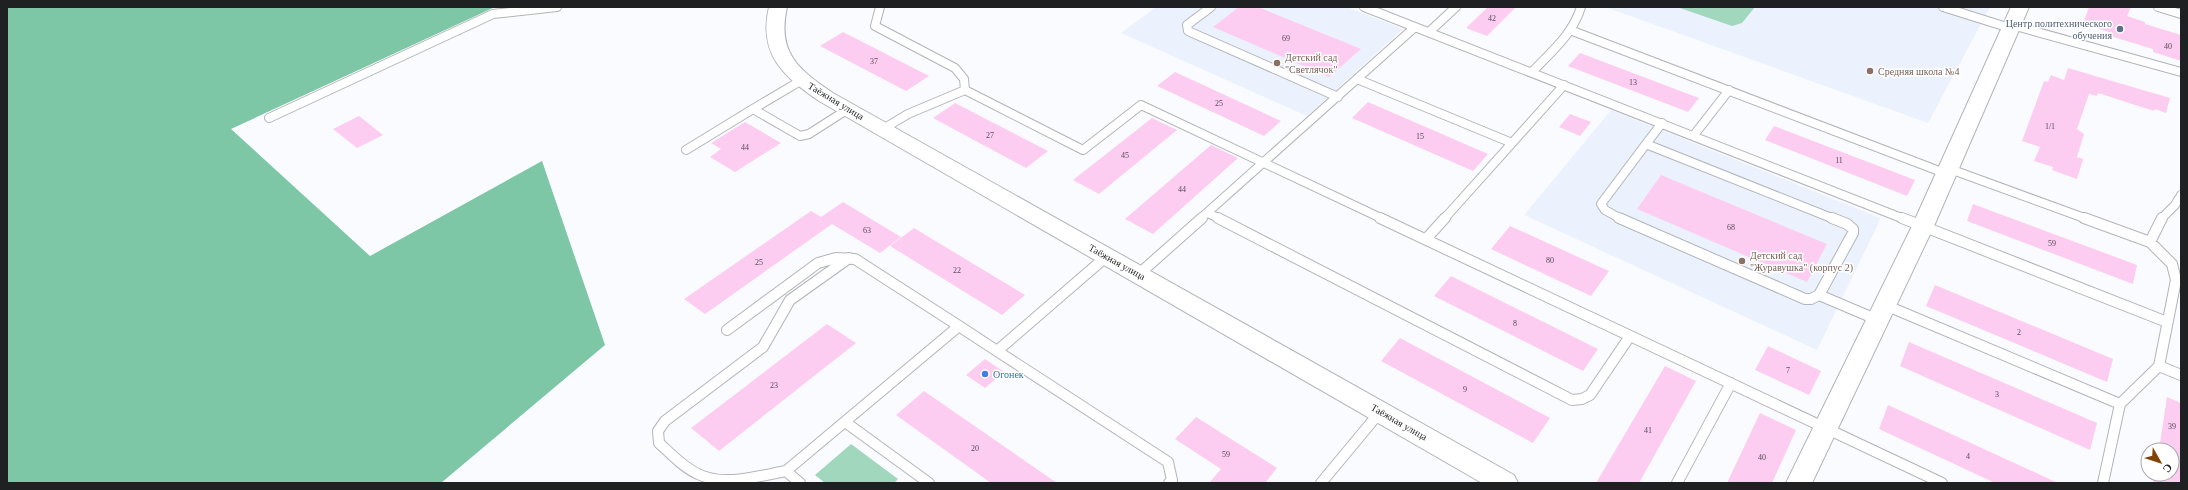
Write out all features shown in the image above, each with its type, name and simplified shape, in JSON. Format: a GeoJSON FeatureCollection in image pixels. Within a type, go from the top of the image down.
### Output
{"type":"FeatureCollection","features":[{"type":"Feature","properties":{"kind":"street","name":"Таёжная улица"},"geometry":{"type":"LineString","coordinates":[[778,7],[774,29],[776,46],[782,59],[802,80],[848,109],[1506,483]]}},
{"type":"Feature","properties":{"kind":"street"},"geometry":{"type":"LineString","coordinates":[[1799,483],[1824,427],[1923,226],[2014,20]]}},
{"type":"Feature","properties":{"kind":"lane"},"geometry":{"type":"LineString","coordinates":[[270,118],[493,14],[557,7]]}},
{"type":"Feature","properties":{"kind":"lane"},"geometry":{"type":"LineString","coordinates":[[880,7],[875,26],[955,68],[964,79],[965,90]]}},
{"type":"Feature","properties":{"kind":"lane"},"geometry":{"type":"LineString","coordinates":[[1211,7],[1187,25],[1188,30],[1338,97]]}},
{"type":"Feature","properties":{"kind":"lane"},"geometry":{"type":"LineString","coordinates":[[1429,32],[1456,7]]}},
{"type":"Feature","properties":{"kind":"lane"},"geometry":{"type":"LineString","coordinates":[[1532,72],[1570,30],[1579,15],[1581,7]]}},
{"type":"Feature","properties":{"kind":"lane"},"geometry":{"type":"LineString","coordinates":[[1943,7],[2014,20],[2051,37],[2132,56],[2181,72]]}},
{"type":"Feature","properties":{"kind":"lane"},"geometry":{"type":"LineString","coordinates":[[2158,7],[2181,14]]}},
{"type":"Feature","properties":{"kind":"lane"},"geometry":{"type":"LineString","coordinates":[[1368,8],[2167,322]]}},
{"type":"Feature","properties":{"kind":"lane"},"geometry":{"type":"LineString","coordinates":[[1139,274],[1264,164],[1415,27]]}},
{"type":"Feature","properties":{"kind":"lane"},"geometry":{"type":"LineString","coordinates":[[1570,30],[1948,171],[2150,242],[2172,264],[2175,271],[2176,280],[2159,366],[2120,404],[2103,483]]}},
{"type":"Feature","properties":{"kind":"lane"},"geometry":{"type":"LineString","coordinates":[[1357,79],[1512,143]]}},
{"type":"Feature","properties":{"kind":"lane"},"geometry":{"type":"LineString","coordinates":[[686,150],[802,80]]}},
{"type":"Feature","properties":{"kind":"lane"},"geometry":{"type":"LineString","coordinates":[[1426,239],[1564,85]]}},
{"type":"Feature","properties":{"kind":"lane"},"geometry":{"type":"LineString","coordinates":[[883,129],[908,114],[965,90],[1083,150],[1141,105],[1942,483]]}},
{"type":"Feature","properties":{"kind":"lane"},"geometry":{"type":"LineString","coordinates":[[1694,135],[1729,90]]}},
{"type":"Feature","properties":{"kind":"lane"},"geometry":{"type":"LineString","coordinates":[[753,109],[800,136],[809,134],[848,109]]}},
{"type":"Feature","properties":{"kind":"lane"},"geometry":{"type":"LineString","coordinates":[[1646,144],[1847,224],[1853,229],[1853,233],[1819,295],[1811,299],[1805,299],[1614,216],[1604,210],[1601,204],[1603,199],[1662,123]]}},
{"type":"Feature","properties":{"kind":"lane"},"geometry":{"type":"LineString","coordinates":[[2150,242],[2154,229],[2160,220],[2173,208],[2181,195]]}},
{"type":"Feature","properties":{"kind":"lane"},"geometry":{"type":"LineString","coordinates":[[1208,213],[1572,400],[1582,399],[1590,395],[1630,336]]}},
{"type":"Feature","properties":{"kind":"lane"},"geometry":{"type":"LineString","coordinates":[[997,351],[1107,256]]}},
{"type":"Feature","properties":{"kind":"lane"},"geometry":{"type":"LineString","coordinates":[[727,330],[818,264],[831,258],[849,258],[855,260],[1168,462],[1172,480],[1169,483]]}},
{"type":"Feature","properties":{"kind":"lane"},"geometry":{"type":"LineString","coordinates":[[849,258],[790,300],[783,308],[769,339],[763,347],[665,421],[657,431],[656,437],[659,443],[697,474],[709,478],[723,480],[786,472],[959,326]]}},
{"type":"Feature","properties":{"kind":"lane"},"geometry":{"type":"LineString","coordinates":[[1819,295],[1881,312],[2120,404]]}},
{"type":"Feature","properties":{"kind":"lane"},"geometry":{"type":"LineString","coordinates":[[2159,366],[2181,375]]}},
{"type":"Feature","properties":{"kind":"lane"},"geometry":{"type":"LineString","coordinates":[[1677,483],[1731,383]]}},
{"type":"Feature","properties":{"kind":"lane"},"geometry":{"type":"LineString","coordinates":[[1321,483],[1380,412]]}},
{"type":"Feature","properties":{"kind":"lane"},"geometry":{"type":"LineString","coordinates":[[845,422],[929,483]]}},
{"type":"Feature","properties":{"kind":"lane"},"geometry":{"type":"LineString","coordinates":[[786,472],[800,483]]}},
{"type":"Feature","properties":{"kind":"shaded area","name":"Детский сад \"Светлячок\""},"geometry":{"type":"Polygon","coordinates":[[[1156,7],[1347,7],[1403,29],[1307,116],[1121,33],[1156,7]]]}},
{"type":"Feature","properties":{"kind":"shaded area","name":"Средняя школа №4"},"geometry":{"type":"Polygon","coordinates":[[[1605,7],[1990,7],[1928,123],[1605,7]]]}},
{"type":"Feature","properties":{"kind":"shaded area","name":"Детский сад \"Журавушка\" (корпус 2)"},"geometry":{"type":"Polygon","coordinates":[[[1611,110],[1881,218],[1817,350],[1524,215],[1611,110]]]}},
{"type":"Feature","properties":{"kind":"green space"},"geometry":{"type":"Polygon","coordinates":[[[7,7],[495,7],[231,129],[370,256],[542,161],[605,345],[441,483],[7,483],[7,7]]]}},
{"type":"Feature","properties":{"kind":"green space"},"geometry":{"type":"Polygon","coordinates":[[[1677,7],[1755,7],[1742,23],[1732,26],[1677,7]]]}},
{"type":"Feature","properties":{"kind":"green space"},"geometry":{"type":"Polygon","coordinates":[[[851,444],[898,479],[894,483],[825,483],[815,475],[851,444]]]}},
{"type":"Feature","properties":{"kind":"building"},"geometry":{"type":"Polygon","coordinates":[[[1239,7],[1258,7],[1361,49],[1329,77],[1213,27],[1239,7]]]}},
{"type":"Feature","properties":{"kind":"building"},"geometry":{"type":"Polygon","coordinates":[[[1488,7],[1516,7],[1487,36],[1466,28],[1488,7]]]}},
{"type":"Feature","properties":{"kind":"building"},"geometry":{"type":"Polygon","coordinates":[[[2089,7],[2131,7],[2127,16],[2145,22],[2145,24],[2181,35],[2181,61],[2153,52],[2153,49],[2110,36],[2112,33],[2083,24],[2089,7]]]}},
{"type":"Feature","properties":{"kind":"building"},"geometry":{"type":"Polygon","coordinates":[[[843,32],[929,76],[906,91],[820,46],[843,32]]]}},
{"type":"Feature","properties":{"kind":"building"},"geometry":{"type":"Polygon","coordinates":[[[1580,53],[1699,98],[1688,112],[1568,66],[1580,53]]]}},
{"type":"Feature","properties":{"kind":"building"},"geometry":{"type":"Polygon","coordinates":[[[2068,68],[2170,98],[2166,113],[2155,109],[2154,111],[2098,93],[2097,96],[2089,94],[2077,129],[2084,134],[2077,157],[2083,159],[2077,179],[2052,170],[2053,167],[2034,161],[2040,147],[2022,141],[2044,81],[2048,82],[2051,75],[2064,80],[2068,68]]]}},
{"type":"Feature","properties":{"kind":"building"},"geometry":{"type":"Polygon","coordinates":[[[1175,72],[1281,121],[1264,136],[1157,86],[1175,72]]]}},
{"type":"Feature","properties":{"kind":"building"},"geometry":{"type":"Polygon","coordinates":[[[1368,102],[1488,154],[1473,171],[1352,118],[1368,102]]]}},
{"type":"Feature","properties":{"kind":"building"},"geometry":{"type":"Polygon","coordinates":[[[955,103],[1048,151],[1026,168],[933,118],[955,103]]]}},
{"type":"Feature","properties":{"kind":"building"},"geometry":{"type":"Polygon","coordinates":[[[1570,114],[1591,122],[1580,136],[1559,127],[1570,114]]]}},
{"type":"Feature","properties":{"kind":"building"},"geometry":{"type":"Polygon","coordinates":[[[359,116],[383,135],[357,148],[333,129],[359,116]]]}},
{"type":"Feature","properties":{"kind":"building"},"geometry":{"type":"Polygon","coordinates":[[[1152,118],[1177,130],[1099,194],[1073,180],[1152,118]]]}},
{"type":"Feature","properties":{"kind":"building"},"geometry":{"type":"Polygon","coordinates":[[[745,122],[781,143],[735,172],[710,157],[721,149],[711,143],[745,122]]]}},
{"type":"Feature","properties":{"kind":"building"},"geometry":{"type":"Polygon","coordinates":[[[1774,126],[1915,180],[1907,196],[1765,140],[1774,126]]]}},
{"type":"Feature","properties":{"kind":"building"},"geometry":{"type":"Polygon","coordinates":[[[1211,145],[1238,158],[1153,234],[1125,219],[1211,145]]]}},
{"type":"Feature","properties":{"kind":"building"},"geometry":{"type":"Polygon","coordinates":[[[1661,175],[1827,244],[1807,282],[1637,209],[1661,175]]]}},
{"type":"Feature","properties":{"kind":"building"},"geometry":{"type":"Polygon","coordinates":[[[843,202],[901,237],[880,253],[832,224],[705,314],[684,299],[811,211],[821,217],[843,202]]]}},
{"type":"Feature","properties":{"kind":"building"},"geometry":{"type":"Polygon","coordinates":[[[1973,204],[2137,265],[2133,284],[1967,221],[1973,204]]]}},
{"type":"Feature","properties":{"kind":"building"},"geometry":{"type":"Polygon","coordinates":[[[1510,226],[1609,271],[1591,296],[1491,249],[1510,226]]]}},
{"type":"Feature","properties":{"kind":"building"},"geometry":{"type":"Polygon","coordinates":[[[914,228],[1025,295],[1002,315],[890,246],[914,228]]]}},
{"type":"Feature","properties":{"kind":"building"},"geometry":{"type":"Polygon","coordinates":[[[1451,276],[1598,349],[1583,371],[1434,296],[1451,276]]]}},
{"type":"Feature","properties":{"kind":"building"},"geometry":{"type":"Polygon","coordinates":[[[1935,285],[2113,359],[2107,382],[1926,306],[1935,285]]]}},
{"type":"Feature","properties":{"kind":"building"},"geometry":{"type":"Polygon","coordinates":[[[827,324],[856,343],[719,451],[691,428],[827,324]]]}},
{"type":"Feature","properties":{"kind":"building"},"geometry":{"type":"Polygon","coordinates":[[[1400,338],[1550,418],[1533,443],[1381,361],[1400,338]]]}},
{"type":"Feature","properties":{"kind":"building"},"geometry":{"type":"Polygon","coordinates":[[[1909,342],[2097,423],[2090,450],[1900,366],[1909,342]]]}},
{"type":"Feature","properties":{"kind":"building"},"geometry":{"type":"Polygon","coordinates":[[[1768,346],[1821,371],[1809,395],[1755,370],[1768,346]]]}},
{"type":"Feature","properties":{"kind":"building","name":"Огонек"},"geometry":{"type":"Polygon","coordinates":[[[985,359],[1004,372],[985,388],[966,375],[985,359]]]}},
{"type":"Feature","properties":{"kind":"building"},"geometry":{"type":"Polygon","coordinates":[[[1665,366],[1696,381],[1639,483],[1596,483],[1665,366]]]}},
{"type":"Feature","properties":{"kind":"building"},"geometry":{"type":"Polygon","coordinates":[[[924,391],[1057,483],[991,483],[896,415],[924,391]]]}},
{"type":"Feature","properties":{"kind":"building"},"geometry":{"type":"Polygon","coordinates":[[[2167,397],[2181,403],[2181,483],[2153,483],[2180,482],[2180,442],[2160,442],[2167,397]]]}},
{"type":"Feature","properties":{"kind":"building"},"geometry":{"type":"Polygon","coordinates":[[[1888,405],[2058,483],[1995,483],[1879,429],[1888,405]]]}},
{"type":"Feature","properties":{"kind":"building"},"geometry":{"type":"Polygon","coordinates":[[[1760,413],[1796,430],[1772,483],[1727,483],[1760,413]]]}},
{"type":"Feature","properties":{"kind":"building"},"geometry":{"type":"Polygon","coordinates":[[[1196,417],[1277,468],[1265,483],[1209,483],[1221,469],[1175,439],[1196,417]]]}},
{"type":"Feature","properties":{"kind":"place","name":"Центр политехнического обучения"},"geometry":{"type":"Point","coordinates":[2120,29]}},
{"type":"Feature","properties":{"kind":"place","name":"Детский сад \"Светлячок\""},"geometry":{"type":"Point","coordinates":[1277,63]}},
{"type":"Feature","properties":{"kind":"place","name":"Средняя школа №4"},"geometry":{"type":"Point","coordinates":[1870,71]}},
{"type":"Feature","properties":{"kind":"place","name":"Детский сад \"Журавушка\" (корпус 2)"},"geometry":{"type":"Point","coordinates":[1742,261]}},
{"type":"Feature","properties":{"kind":"place","name":"Огонек"},"geometry":{"type":"Point","coordinates":[985,374]}}]}
